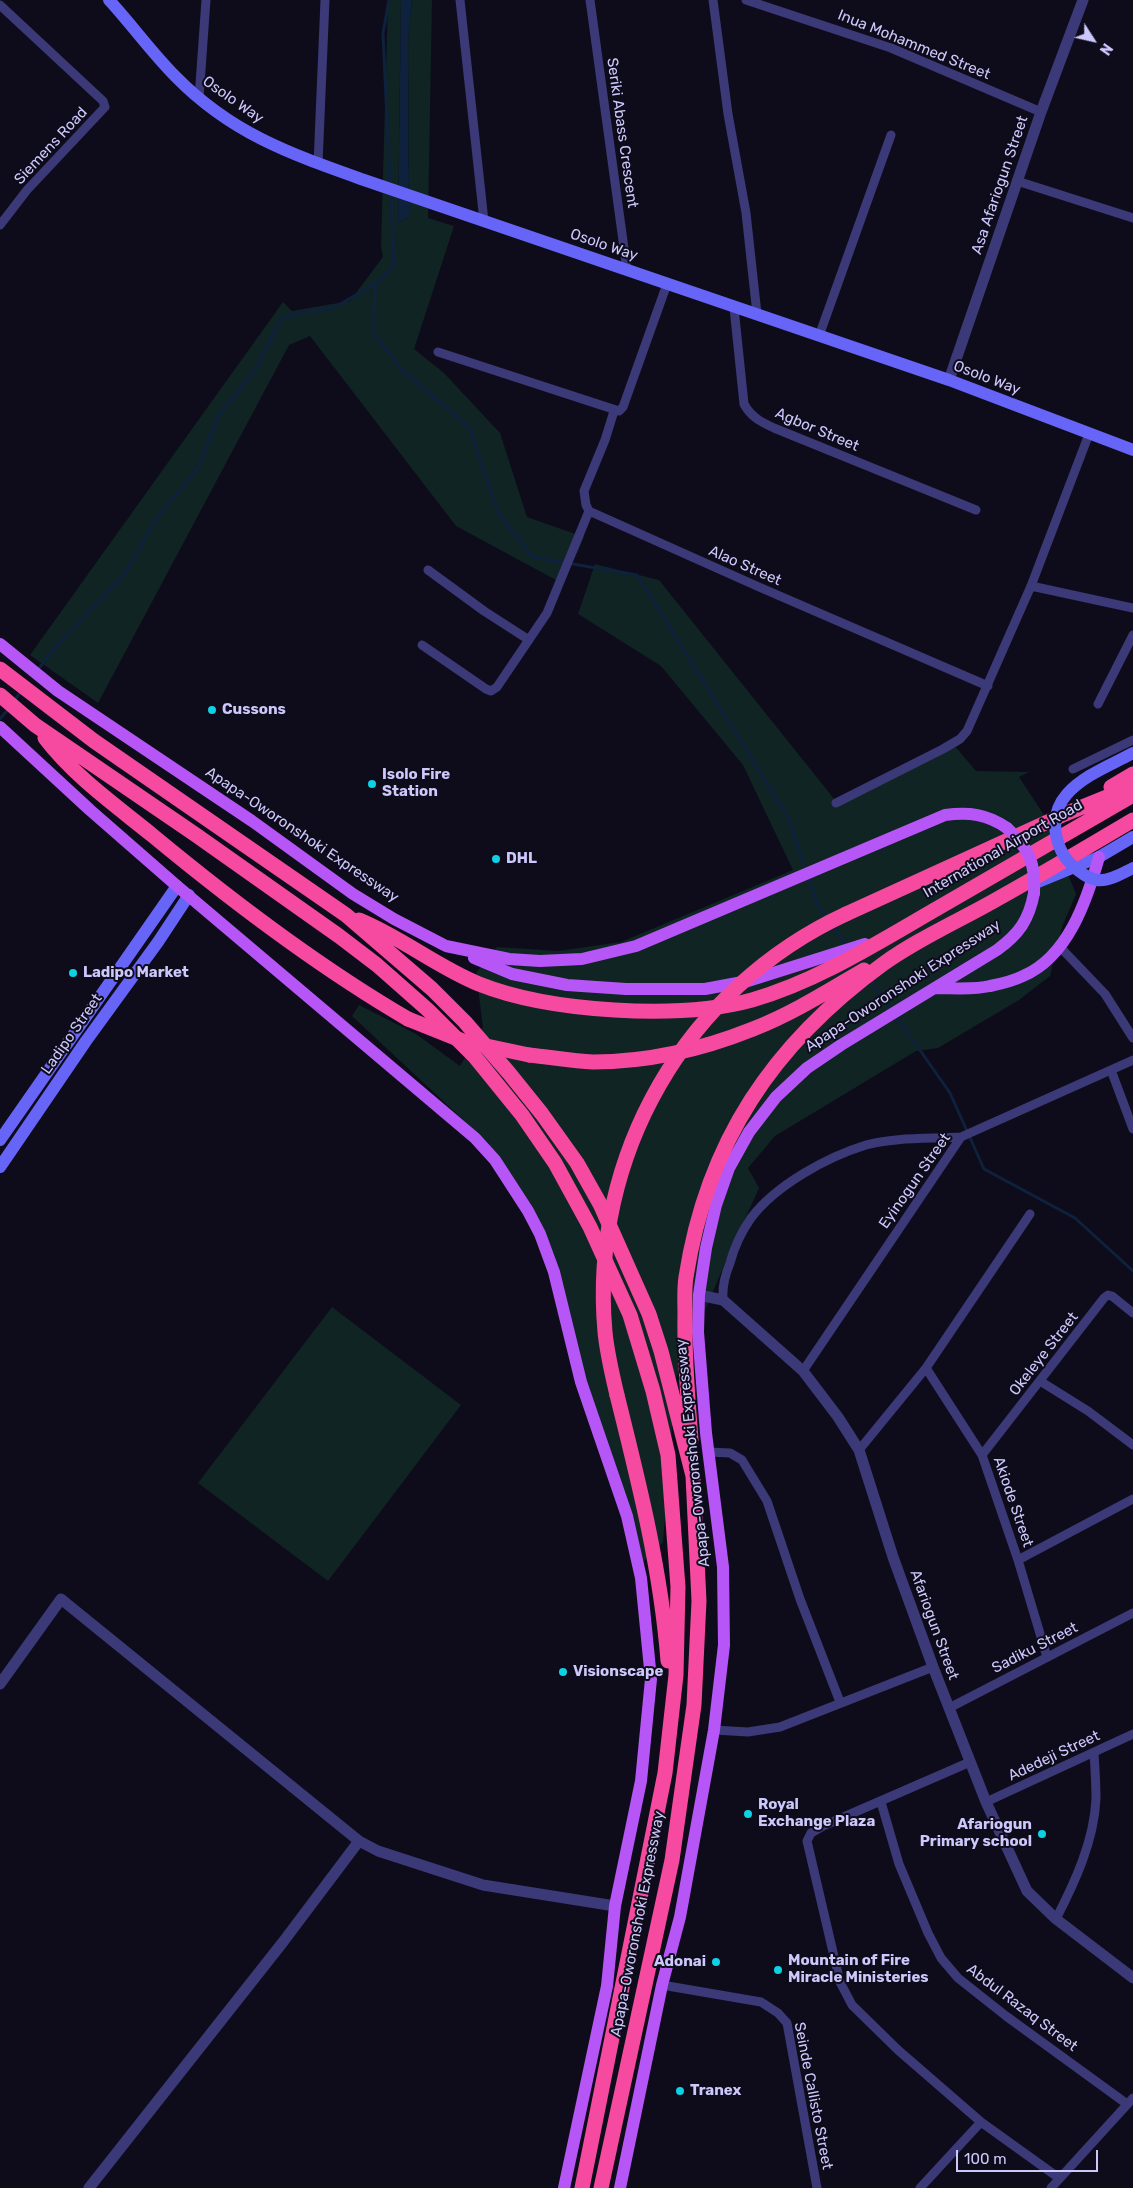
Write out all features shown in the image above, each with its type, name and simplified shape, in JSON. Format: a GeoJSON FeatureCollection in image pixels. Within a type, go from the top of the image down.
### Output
{"type":"FeatureCollection","features":[{"type":"Feature","properties":{"kind":"highway","name":"Apapa-Oworonshoki Expressway"},"geometry":{"type":"LineString","coordinates":[[4,672],[48,707],[346,915],[432,989],[464,1022],[542,1114],[577,1163],[600,1204],[649,1314],[661,1351],[693,1476],[699,1601],[694,1705],[672,1860],[601,2188]]}},
{"type":"Feature","properties":{"kind":"highway","name":"Apapa-Oworonshoki Expressway"},"geometry":{"type":"LineString","coordinates":[[0,695],[35,725],[324,925],[402,986],[475,1057],[522,1114],[555,1163],[590,1227],[630,1315],[654,1391],[668,1455],[678,1587],[676,1675],[665,1773],[582,2188]]}},
{"type":"Feature","properties":{"kind":"highway"},"geometry":{"type":"LineString","coordinates":[[35,725],[55,751],[101,794],[286,940],[375,1000],[408,1019],[463,1041],[529,1055],[601,1061],[642,1059],[707,1045],[754,1029],[855,981]]}},
{"type":"Feature","properties":{"kind":"highway"},"geometry":{"type":"LineString","coordinates":[[1065,814],[1133,774]]}},
{"type":"Feature","properties":{"kind":"highway"},"geometry":{"type":"LineString","coordinates":[[665,1773],[669,1674],[664,1613],[652,1539],[617,1395],[605,1331],[606,1257],[618,1182],[628,1150],[641,1120],[673,1062],[718,1004],[769,958],[817,927],[1065,814],[1133,786]]}},
{"type":"Feature","properties":{"kind":"highway","name":"International Airport Road"},"geometry":{"type":"LineString","coordinates":[[346,915],[385,931],[448,968],[480,984],[510,993],[567,1006],[635,1011],[719,1007],[752,1000],[786,988],[840,958],[891,934],[1133,795]]}},
{"type":"Feature","properties":{"kind":"highway"},"geometry":{"type":"LineString","coordinates":[[693,1476],[685,1372],[686,1279],[699,1215],[718,1160],[748,1103],[779,1061],[809,1026],[855,981],[881,962],[1001,897],[1133,820]]}},
{"type":"Feature","properties":{"kind":"main road","name":"Osolo Way"},"geometry":{"type":"LineString","coordinates":[[109,0],[156,56],[199,98],[237,127],[275,147],[318,164],[734,308],[757,314],[949,380],[1133,450]]}},
{"type":"Feature","properties":{"kind":"main road","name":"Apapa-Oworonshoki Expressway"},"geometry":{"type":"LineString","coordinates":[[0,644],[58,691],[252,821],[353,894],[394,919],[446,946],[509,959],[540,961],[582,959],[609,954],[665,935],[945,815],[964,813],[985,816],[1007,828],[1022,841],[1031,859],[1035,877],[1031,910],[1023,926],[1012,939],[807,1068],[776,1096],[749,1132],[730,1168],[716,1206],[706,1248],[699,1295],[698,1332],[708,1452],[722,1567],[724,1645],[714,1730],[680,1917],[662,1985],[620,2188]]}},
{"type":"Feature","properties":{"kind":"main road","name":"Apapa-Oworonshoki Expressway"},"geometry":{"type":"LineString","coordinates":[[0,727],[177,886],[475,1138],[495,1160],[512,1184],[540,1234],[554,1272],[581,1382],[627,1516],[641,1578],[651,1679],[641,1781],[615,1906],[606,1986],[564,2188]]}},
{"type":"Feature","properties":{"kind":"main road"},"geometry":{"type":"LineString","coordinates":[[1133,753],[1085,779],[1068,794],[1058,808],[1054,829],[1058,848],[1072,866],[1084,875],[1097,880],[1115,877],[1133,868]]}},
{"type":"Feature","properties":{"kind":"main road"},"geometry":{"type":"LineString","coordinates":[[1001,897],[1099,857],[1133,837]]}},
{"type":"Feature","properties":{"kind":"main road"},"geometry":{"type":"LineString","coordinates":[[934,988],[988,987],[1023,976],[1044,963],[1060,947],[1088,894],[1099,857]]}},
{"type":"Feature","properties":{"kind":"main road","name":"Ladipo Street"},"geometry":{"type":"LineString","coordinates":[[0,1140],[177,886]]}},
{"type":"Feature","properties":{"kind":"main road","name":"Ladipo Street"},"geometry":{"type":"LineString","coordinates":[[0,1167],[189,895]]}},
{"type":"Feature","properties":{"kind":"main road"},"geometry":{"type":"LineString","coordinates":[[446,946],[512,974],[566,985],[626,989],[705,989],[748,981],[840,958]]}},
{"type":"Feature","properties":{"kind":"street"},"geometry":{"type":"LineString","coordinates":[[199,98],[206,0]]}},
{"type":"Feature","properties":{"kind":"street"},"geometry":{"type":"LineString","coordinates":[[318,164],[325,0]]}},
{"type":"Feature","properties":{"kind":"street"},"geometry":{"type":"LineString","coordinates":[[460,0],[484,221]]}},
{"type":"Feature","properties":{"kind":"street","name":"Seriki Abass Crescent"},"geometry":{"type":"LineString","coordinates":[[590,0],[627,270]]}},
{"type":"Feature","properties":{"kind":"street"},"geometry":{"type":"LineString","coordinates":[[713,0],[728,114],[746,213],[757,314]]}},
{"type":"Feature","properties":{"kind":"street","name":"Inua Mohammed Street"},"geometry":{"type":"LineString","coordinates":[[746,0],[891,48],[1041,112]]}},
{"type":"Feature","properties":{"kind":"street","name":"Asa Afariogun Street"},"geometry":{"type":"LineString","coordinates":[[949,380],[1041,112],[1083,0]]}},
{"type":"Feature","properties":{"kind":"street","name":"Siemens Road"},"geometry":{"type":"LineString","coordinates":[[0,5],[103,101],[105,107],[27,190],[0,225]]}},
{"type":"Feature","properties":{"kind":"street"},"geometry":{"type":"LineString","coordinates":[[819,336],[891,135]]}},
{"type":"Feature","properties":{"kind":"street"},"geometry":{"type":"LineString","coordinates":[[1017,181],[1133,218]]}},
{"type":"Feature","properties":{"kind":"street"},"geometry":{"type":"LineString","coordinates":[[438,352],[614,411],[619,411],[623,407],[667,284]]}},
{"type":"Feature","properties":{"kind":"street","name":"Agbor Street"},"geometry":{"type":"LineString","coordinates":[[734,308],[744,404],[748,413],[755,419],[976,510]]}},
{"type":"Feature","properties":{"kind":"street"},"geometry":{"type":"LineString","coordinates":[[422,645],[491,691],[496,687],[548,613],[572,550],[590,511],[586,505],[584,490],[605,440],[614,411]]}},
{"type":"Feature","properties":{"kind":"street"},"geometry":{"type":"LineString","coordinates":[[836,803],[960,739],[967,732],[1032,586],[1089,434]]}},
{"type":"Feature","properties":{"kind":"street","name":"Alao Street"},"geometry":{"type":"LineString","coordinates":[[590,511],[758,587],[988,686]]}},
{"type":"Feature","properties":{"kind":"street"},"geometry":{"type":"LineString","coordinates":[[428,570],[484,611],[529,640]]}},
{"type":"Feature","properties":{"kind":"street"},"geometry":{"type":"LineString","coordinates":[[1032,586],[1133,608]]}},
{"type":"Feature","properties":{"kind":"street"},"geometry":{"type":"LineString","coordinates":[[1098,704],[1133,634]]}},
{"type":"Feature","properties":{"kind":"street"},"geometry":{"type":"LineString","coordinates":[[1072,769],[1133,740]]}},
{"type":"Feature","properties":{"kind":"street"},"geometry":{"type":"LineString","coordinates":[[1060,947],[1105,994],[1133,1038]]}},
{"type":"Feature","properties":{"kind":"street","name":"Eyinogun Street"},"geometry":{"type":"LineString","coordinates":[[803,1371],[961,1137],[1133,1060]]}},
{"type":"Feature","properties":{"kind":"street"},"geometry":{"type":"LineString","coordinates":[[1111,1070],[1133,1129]]}},
{"type":"Feature","properties":{"kind":"street"},"geometry":{"type":"LineString","coordinates":[[723,1300],[724,1279],[733,1251],[750,1219],[764,1204],[794,1180],[835,1156],[868,1145],[961,1137]]}},
{"type":"Feature","properties":{"kind":"street"},"geometry":{"type":"LineString","coordinates":[[858,1450],[926,1368],[1030,1214]]}},
{"type":"Feature","properties":{"kind":"street","name":"Afariogun Street"},"geometry":{"type":"LineString","coordinates":[[699,1295],[723,1300],[803,1371],[838,1417],[858,1450],[893,1557],[933,1667],[986,1802],[1027,1891],[1056,1919],[1133,1978]]}},
{"type":"Feature","properties":{"kind":"street","name":"Okeleye Street"},"geometry":{"type":"LineString","coordinates":[[982,1455],[1108,1295],[1112,1296],[1133,1313]]}},
{"type":"Feature","properties":{"kind":"street","name":"Akiode Street"},"geometry":{"type":"LineString","coordinates":[[926,1368],[982,1455],[1018,1560],[1047,1658]]}},
{"type":"Feature","properties":{"kind":"street"},"geometry":{"type":"LineString","coordinates":[[1040,1381],[1088,1412],[1133,1445]]}},
{"type":"Feature","properties":{"kind":"street"},"geometry":{"type":"LineString","coordinates":[[708,1452],[730,1453],[742,1460],[758,1485],[766,1501],[800,1599],[840,1702]]}},
{"type":"Feature","properties":{"kind":"street"},"geometry":{"type":"LineString","coordinates":[[1018,1560],[1133,1499]]}},
{"type":"Feature","properties":{"kind":"street"},"geometry":{"type":"LineString","coordinates":[[0,1684],[61,1599],[359,1841],[378,1851],[484,1885],[615,1906]]}},
{"type":"Feature","properties":{"kind":"street","name":"Sadiku Street"},"geometry":{"type":"LineString","coordinates":[[949,1708],[1133,1613]]}},
{"type":"Feature","properties":{"kind":"street"},"geometry":{"type":"LineString","coordinates":[[714,1730],[748,1732],[780,1727],[933,1667]]}},
{"type":"Feature","properties":{"kind":"street","name":"Adedeji Street"},"geometry":{"type":"LineString","coordinates":[[986,1802],[1133,1734]]}},
{"type":"Feature","properties":{"kind":"street"},"geometry":{"type":"LineString","coordinates":[[1056,1919],[1076,1879],[1088,1843],[1096,1800],[1094,1753]]}},
{"type":"Feature","properties":{"kind":"street"},"geometry":{"type":"LineString","coordinates":[[970,1762],[823,1826],[810,1833],[807,1838],[840,1982],[852,2005],[898,2050],[981,2122],[1059,2178]]}},
{"type":"Feature","properties":{"kind":"street","name":"Abdul Razaq Street"},"geometry":{"type":"LineString","coordinates":[[881,1802],[899,1864],[928,1933],[941,1958],[958,1978],[1006,2016],[1130,2101]]}},
{"type":"Feature","properties":{"kind":"street"},"geometry":{"type":"LineString","coordinates":[[89,2188],[271,1957],[359,1841]]}},
{"type":"Feature","properties":{"kind":"street","name":"Seinde Callisto Street"},"geometry":{"type":"LineString","coordinates":[[662,1985],[761,2002],[778,2013],[786,2023],[817,2188]]}},
{"type":"Feature","properties":{"kind":"street"},"geometry":{"type":"LineString","coordinates":[[1051,2188],[1130,2101]]}},
{"type":"Feature","properties":{"kind":"street"},"geometry":{"type":"LineString","coordinates":[[920,2188],[981,2122]]}},
{"type":"Feature","properties":{"kind":"green space"},"geometry":{"type":"Polygon","coordinates":[[[388,0],[401,0],[398,223],[409,216],[408,40],[412,0],[432,0],[428,218],[454,226],[414,349],[444,373],[500,433],[527,517],[584,537],[577,553],[566,559],[556,580],[456,526],[310,336],[289,345],[98,703],[30,655],[283,302],[292,311],[350,301],[383,257],[381,245],[388,0]]]}},
{"type":"Feature","properties":{"kind":"green space"},"geometry":{"type":"Polygon","coordinates":[[[595,564],[659,580],[839,805],[954,745],[976,771],[1029,772],[1019,777],[1044,815],[1076,894],[1062,927],[1050,976],[1019,1000],[938,1048],[916,1051],[775,1136],[748,1168],[759,1188],[676,1378],[663,1542],[638,1567],[529,1204],[487,1142],[352,1016],[359,1005],[416,1034],[460,1066],[483,1027],[476,973],[497,947],[558,951],[621,942],[793,870],[743,765],[661,666],[578,614],[595,564]]]}},
{"type":"Feature","properties":{"kind":"green space"},"geometry":{"type":"Polygon","coordinates":[[[332,1307],[461,1405],[328,1581],[198,1483],[332,1307]]]}},
{"type":"Feature","properties":{"kind":"water"},"geometry":{"type":"Polygon","coordinates":[[[401,0],[412,0],[408,40],[409,216],[398,223],[401,0]]]}},
{"type":"Feature","properties":{"kind":"waterway"},"geometry":{"type":"LineString","coordinates":[[389,0],[383,33],[390,185]]}},
{"type":"Feature","properties":{"kind":"waterway"},"geometry":{"type":"LineString","coordinates":[[37,671],[54,649],[126,572],[156,519],[198,468],[219,415],[255,370],[282,317],[335,307],[375,284],[394,267],[391,194]]}},
{"type":"Feature","properties":{"kind":"waterway"},"geometry":{"type":"LineString","coordinates":[[375,284],[374,334],[402,370],[469,427],[498,513],[532,557],[637,575],[788,817],[806,871]]}},
{"type":"Feature","properties":{"kind":"waterway"},"geometry":{"type":"LineString","coordinates":[[14,701],[22,690]]}},
{"type":"Feature","properties":{"kind":"waterway"},"geometry":{"type":"LineString","coordinates":[[0,719],[9,708]]}},
{"type":"Feature","properties":{"kind":"waterway"},"geometry":{"type":"LineString","coordinates":[[808,877],[817,903],[828,919]]}},
{"type":"Feature","properties":{"kind":"waterway"},"geometry":{"type":"LineString","coordinates":[[833,926],[848,947]]}},
{"type":"Feature","properties":{"kind":"waterway"},"geometry":{"type":"LineString","coordinates":[[870,979],[892,1011]]}},
{"type":"Feature","properties":{"kind":"waterway"},"geometry":{"type":"LineString","coordinates":[[896,1016],[950,1093],[984,1169],[1075,1218],[1133,1271]]}},
{"type":"Feature","properties":{"kind":"place","name":"Cussons"},"geometry":{"type":"Point","coordinates":[212,710]}},
{"type":"Feature","properties":{"kind":"place","name":"Isolo Fire Station"},"geometry":{"type":"Point","coordinates":[372,784]}},
{"type":"Feature","properties":{"kind":"place","name":"DHL"},"geometry":{"type":"Point","coordinates":[496,859]}},
{"type":"Feature","properties":{"kind":"place","name":"Ladipo Market"},"geometry":{"type":"Point","coordinates":[73,973]}},
{"type":"Feature","properties":{"kind":"place","name":"Visionscape"},"geometry":{"type":"Point","coordinates":[563,1672]}},
{"type":"Feature","properties":{"kind":"place","name":"Royal Exchange Plaza"},"geometry":{"type":"Point","coordinates":[748,1814]}},
{"type":"Feature","properties":{"kind":"place","name":"Afariogun Primary school"},"geometry":{"type":"Point","coordinates":[1042,1834]}},
{"type":"Feature","properties":{"kind":"place","name":"Adonai"},"geometry":{"type":"Point","coordinates":[716,1962]}},
{"type":"Feature","properties":{"kind":"place","name":"Mountain of Fire Miracle Ministeries"},"geometry":{"type":"Point","coordinates":[778,1970]}},
{"type":"Feature","properties":{"kind":"place","name":"Tranex"},"geometry":{"type":"Point","coordinates":[680,2091]}}]}
